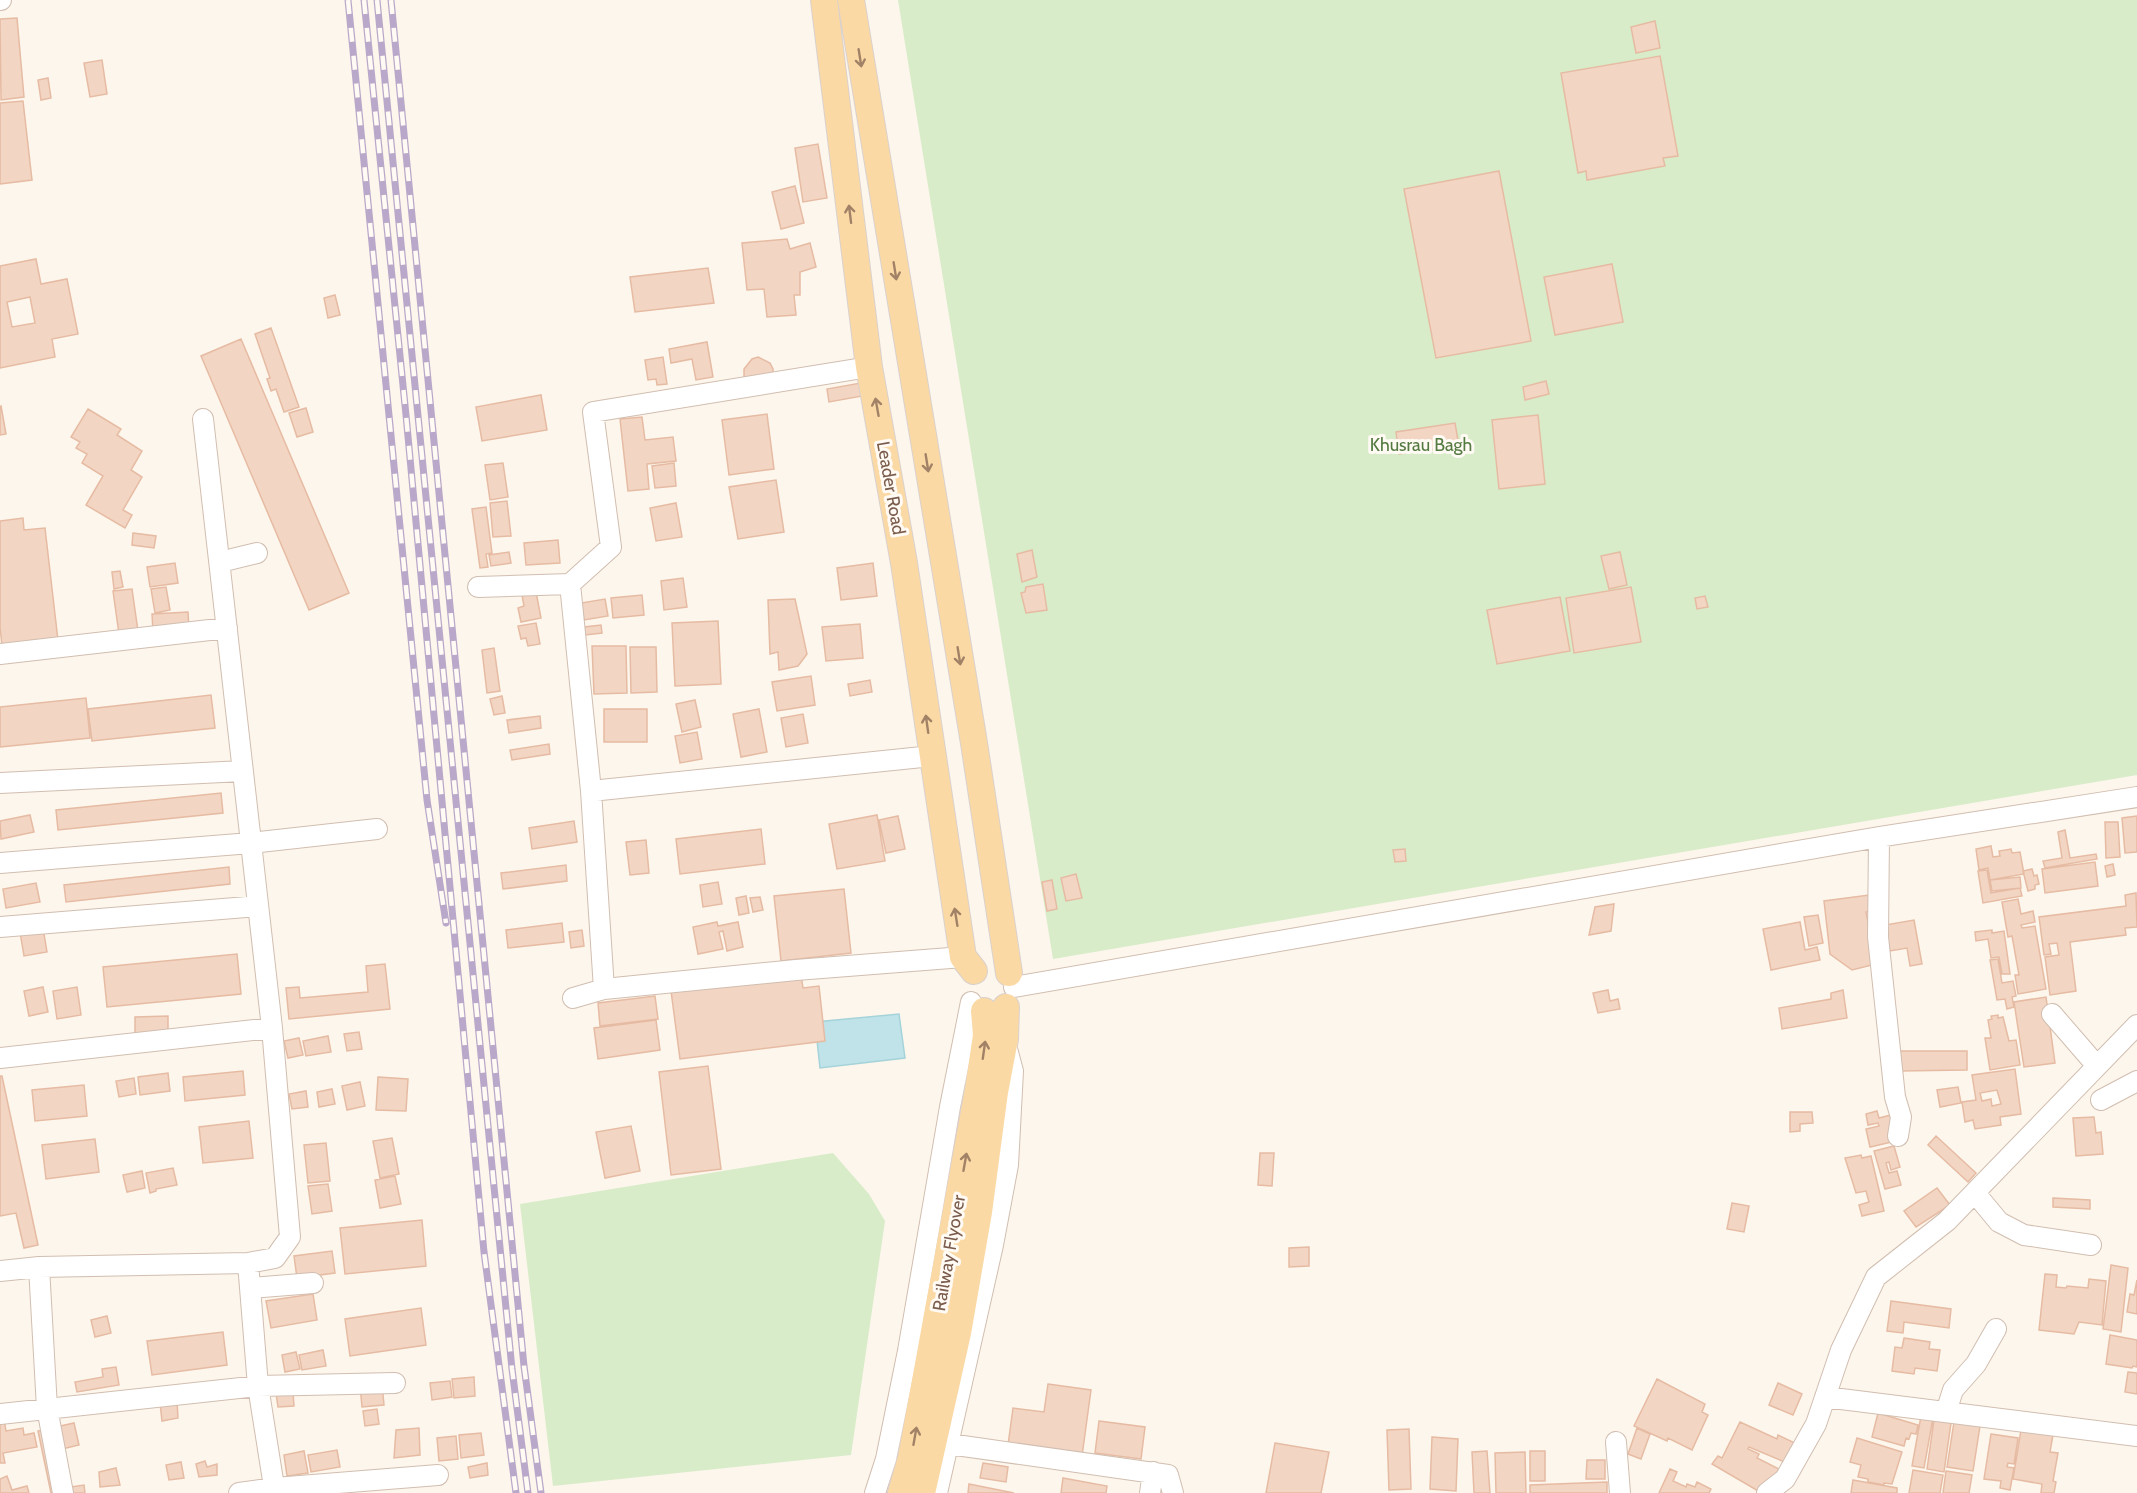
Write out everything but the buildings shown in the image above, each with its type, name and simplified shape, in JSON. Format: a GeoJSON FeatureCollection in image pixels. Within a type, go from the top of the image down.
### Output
{"type":"FeatureCollection","features":[{"type":"Feature","properties":{"kind":"main road","name":"Leader Road"},"geometry":{"type":"LineString","coordinates":[[824,0],[869,367],[904,563],[932,756],[968,964],[967,986],[997,996]]}},
{"type":"Feature","properties":{"kind":"main road"},"geometry":{"type":"LineString","coordinates":[[851,0],[974,743],[997,996]]}},
{"type":"Feature","properties":{"kind":"main road"},"geometry":{"type":"LineString","coordinates":[[968,964],[988,964],[1003,968],[997,996]]}},
{"type":"Feature","properties":{"kind":"main road","name":"Railway Flyover"},"geometry":{"type":"LineString","coordinates":[[901,1493],[912,1458],[987,1091],[1005,1039],[997,996]]}},
{"type":"Feature","properties":{"kind":"main road","name":"Railway Flyover"},"geometry":{"type":"LineString","coordinates":[[922,1493],[958,1333],[979,1212],[987,1091],[986,1035],[997,996]]}},
{"type":"Feature","properties":{"kind":"street"},"geometry":{"type":"LineString","coordinates":[[478,587],[570,584],[611,547],[593,412],[869,367]]}},
{"type":"Feature","properties":{"kind":"street"},"geometry":{"type":"LineString","coordinates":[[0,1270],[39,1267],[248,1263],[275,1258],[290,1237],[272,1028],[203,419]]}},
{"type":"Feature","properties":{"kind":"street"},"geometry":{"type":"LineString","coordinates":[[220,562],[257,553]]}},
{"type":"Feature","properties":{"kind":"street"},"geometry":{"type":"LineString","coordinates":[[570,584],[591,791],[604,989]]}},
{"type":"Feature","properties":{"kind":"street"},"geometry":{"type":"LineString","coordinates":[[0,654],[227,628]]}},
{"type":"Feature","properties":{"kind":"street"},"geometry":{"type":"LineString","coordinates":[[591,791],[932,756]]}},
{"type":"Feature","properties":{"kind":"street"},"geometry":{"type":"LineString","coordinates":[[0,783],[243,771]]}},
{"type":"Feature","properties":{"kind":"street"},"geometry":{"type":"LineString","coordinates":[[875,1493],[886,1459],[908,1351],[950,1107],[997,996],[1879,837],[2137,798]]}},
{"type":"Feature","properties":{"kind":"street"},"geometry":{"type":"LineString","coordinates":[[0,863],[251,843],[377,829]]}},
{"type":"Feature","properties":{"kind":"street"},"geometry":{"type":"LineString","coordinates":[[1879,837],[1878,937],[1895,1097],[1901,1117],[1899,1136]]}},
{"type":"Feature","properties":{"kind":"street"},"geometry":{"type":"LineString","coordinates":[[0,927],[258,906]]}},
{"type":"Feature","properties":{"kind":"street"},"geometry":{"type":"LineString","coordinates":[[573,998],[604,989],[796,970],[968,964]]}},
{"type":"Feature","properties":{"kind":"street"},"geometry":{"type":"LineString","coordinates":[[2052,1014],[2097,1066]]}},
{"type":"Feature","properties":{"kind":"street"},"geometry":{"type":"LineString","coordinates":[[1767,1493],[1785,1479],[1816,1424],[1841,1350],[1876,1277],[1947,1221],[2137,1025]]}},
{"type":"Feature","properties":{"kind":"street"},"geometry":{"type":"LineString","coordinates":[[0,1059],[272,1028]]}},
{"type":"Feature","properties":{"kind":"street"},"geometry":{"type":"LineString","coordinates":[[937,1493],[993,1245],[1008,1165],[1013,1071],[1005,1039]]}},
{"type":"Feature","properties":{"kind":"street"},"geometry":{"type":"LineString","coordinates":[[2101,1100],[2137,1081]]}},
{"type":"Feature","properties":{"kind":"street"},"geometry":{"type":"LineString","coordinates":[[1975,1193],[1999,1222],[2024,1235],[2091,1245]]}},
{"type":"Feature","properties":{"kind":"street"},"geometry":{"type":"LineString","coordinates":[[248,1263],[258,1386],[275,1491]]}},
{"type":"Feature","properties":{"kind":"street"},"geometry":{"type":"LineString","coordinates":[[39,1267],[47,1408],[63,1493]]}},
{"type":"Feature","properties":{"kind":"street"},"geometry":{"type":"LineString","coordinates":[[250,1288],[313,1283]]}},
{"type":"Feature","properties":{"kind":"street"},"geometry":{"type":"LineString","coordinates":[[1946,1412],[1953,1390],[1976,1364],[1996,1329]]}},
{"type":"Feature","properties":{"kind":"street"},"geometry":{"type":"LineString","coordinates":[[0,1414],[258,1386],[395,1383]]}},
{"type":"Feature","properties":{"kind":"street"},"geometry":{"type":"LineString","coordinates":[[1825,1397],[2137,1436]]}},
{"type":"Feature","properties":{"kind":"street"},"geometry":{"type":"LineString","coordinates":[[1616,1442],[1620,1493]]}},
{"type":"Feature","properties":{"kind":"street"},"geometry":{"type":"LineString","coordinates":[[949,1444],[1168,1474],[1173,1493]]}},
{"type":"Feature","properties":{"kind":"street"},"geometry":{"type":"LineString","coordinates":[[1150,1493],[1154,1472]]}},
{"type":"Feature","properties":{"kind":"street"},"geometry":{"type":"LineString","coordinates":[[239,1493],[438,1475]]}},
{"type":"Feature","properties":{"kind":"green space","name":"Khusrau Bagh"},"geometry":{"type":"Polygon","coordinates":[[[898,0],[2137,0],[2137,775],[1053,959],[898,0]]]}},
{"type":"Feature","properties":{"kind":"green space"},"geometry":{"type":"Polygon","coordinates":[[[833,1153],[869,1194],[885,1221],[851,1455],[553,1486],[520,1204],[833,1153]]]}},
{"type":"Feature","properties":{"kind":"water"},"geometry":{"type":"Polygon","coordinates":[[[899,1014],[905,1058],[820,1068],[815,1022],[899,1014]]]}},
{"type":"Feature","properties":{"kind":"railway"},"geometry":{"type":"LineString","coordinates":[[348,0],[427,800],[446,923]]}},
{"type":"Feature","properties":{"kind":"railway"},"geometry":{"type":"LineString","coordinates":[[364,0],[406,415],[484,1252],[516,1493]]}},
{"type":"Feature","properties":{"kind":"railway"},"geometry":{"type":"LineString","coordinates":[[377,0],[512,1369],[528,1493]]}},
{"type":"Feature","properties":{"kind":"railway"},"geometry":{"type":"LineString","coordinates":[[391,0],[524,1366],[541,1493]]}}]}
